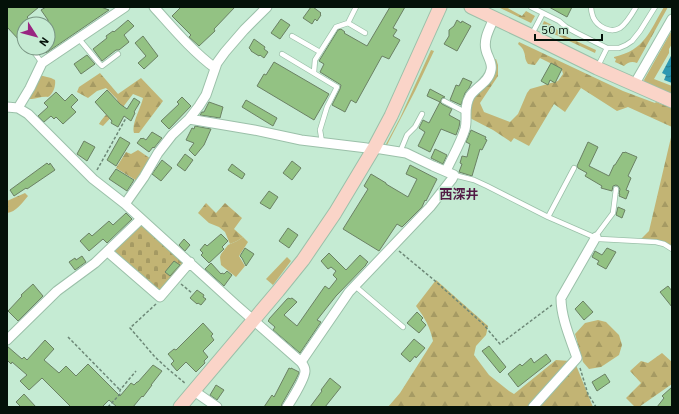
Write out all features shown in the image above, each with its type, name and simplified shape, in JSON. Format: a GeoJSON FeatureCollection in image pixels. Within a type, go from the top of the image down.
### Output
{"type":"FeatureCollection","features":[{"type":"Feature","properties":{"kind":"street"},"geometry":{"type":"LineString","coordinates":[[18,108],[42,63],[126,7]]}},
{"type":"Feature","properties":{"kind":"street"},"geometry":{"type":"LineString","coordinates":[[154,7],[187,44],[215,68]]}},
{"type":"Feature","properties":{"kind":"street"},"geometry":{"type":"LineString","coordinates":[[125,204],[158,153],[172,135],[189,119],[199,106],[206,95],[217,63],[244,30],[267,7]]}},
{"type":"Feature","properties":{"kind":"street"},"geometry":{"type":"LineString","coordinates":[[180,407],[192,389],[278,291],[313,246],[344,199],[374,148],[409,77],[440,7]]}},
{"type":"Feature","properties":{"kind":"street"},"geometry":{"type":"LineString","coordinates":[[471,7],[597,68],[672,102]]}},
{"type":"Feature","properties":{"kind":"street"},"geometry":{"type":"LineString","coordinates":[[301,362],[349,292],[430,207],[452,179],[450,173],[465,129],[466,106],[470,96],[485,81],[491,70],[485,39],[494,18]]}},
{"type":"Feature","properties":{"kind":"street"},"geometry":{"type":"LineString","coordinates":[[634,85],[672,19]]}},
{"type":"Feature","properties":{"kind":"street"},"geometry":{"type":"LineString","coordinates":[[7,107],[18,108],[28,114],[92,178],[125,204],[253,321],[301,362],[304,366],[305,373],[287,407]]}},
{"type":"Feature","properties":{"kind":"street"},"geometry":{"type":"LineString","coordinates":[[189,119],[301,140],[406,153],[450,173]]}},
{"type":"Feature","properties":{"kind":"street"},"geometry":{"type":"LineString","coordinates":[[7,340],[57,291],[96,263],[141,219]]}},
{"type":"Feature","properties":{"kind":"street"},"geometry":{"type":"LineString","coordinates":[[533,407],[577,358],[564,317],[561,298],[595,237]]}},
{"type":"Feature","properties":{"kind":"street"},"geometry":{"type":"LineString","coordinates":[[108,252],[160,298],[190,262]]}},
{"type":"Feature","properties":{"kind":"street"},"geometry":{"type":"LineString","coordinates":[[192,389],[217,407]]}},
{"type":"Feature","properties":{"kind":"lane"},"geometry":{"type":"LineString","coordinates":[[314,72],[315,60],[336,27],[348,23],[356,7]]}},
{"type":"Feature","properties":{"kind":"lane"},"geometry":{"type":"LineString","coordinates":[[531,7],[607,48],[619,48],[632,41],[655,7]]}},
{"type":"Feature","properties":{"kind":"lane"},"geometry":{"type":"LineString","coordinates":[[591,7],[592,15],[596,22],[609,30],[615,30],[620,28],[630,18],[636,7]]}},
{"type":"Feature","properties":{"kind":"lane"},"geometry":{"type":"LineString","coordinates":[[532,36],[543,13]]}},
{"type":"Feature","properties":{"kind":"lane"},"geometry":{"type":"LineString","coordinates":[[348,23],[365,34]]}},
{"type":"Feature","properties":{"kind":"lane"},"geometry":{"type":"LineString","coordinates":[[292,36],[320,52]]}},
{"type":"Feature","properties":{"kind":"lane"},"geometry":{"type":"LineString","coordinates":[[79,39],[102,66],[118,54]]}},
{"type":"Feature","properties":{"kind":"lane"},"geometry":{"type":"LineString","coordinates":[[597,68],[607,48]]}},
{"type":"Feature","properties":{"kind":"lane"},"geometry":{"type":"LineString","coordinates":[[282,54],[337,87],[327,107],[320,130],[322,142]]}},
{"type":"Feature","properties":{"kind":"lane"},"geometry":{"type":"LineString","coordinates":[[37,56],[42,63]]}},
{"type":"Feature","properties":{"kind":"lane"},"geometry":{"type":"LineString","coordinates":[[444,102],[465,112]]}},
{"type":"Feature","properties":{"kind":"lane"},"geometry":{"type":"LineString","coordinates":[[400,152],[407,135],[415,127],[422,114]]}},
{"type":"Feature","properties":{"kind":"lane"},"geometry":{"type":"LineString","coordinates":[[548,217],[574,168]]}},
{"type":"Feature","properties":{"kind":"lane"},"geometry":{"type":"LineString","coordinates":[[450,173],[474,180],[548,217],[600,239],[656,242],[672,248]]}},
{"type":"Feature","properties":{"kind":"lane"},"geometry":{"type":"LineString","coordinates":[[595,237],[613,213],[616,189]]}},
{"type":"Feature","properties":{"kind":"lane"},"geometry":{"type":"LineString","coordinates":[[355,286],[403,327]]}},
{"type":"Feature","properties":{"kind":"path"},"geometry":{"type":"LineString","coordinates":[[92,178],[126,118]]}},
{"type":"Feature","properties":{"kind":"path"},"geometry":{"type":"LineString","coordinates":[[393,246],[483,324],[500,344],[561,298]]}},
{"type":"Feature","properties":{"kind":"path"},"geometry":{"type":"LineString","coordinates":[[176,279],[192,293]]}},
{"type":"Feature","properties":{"kind":"path"},"geometry":{"type":"LineString","coordinates":[[160,298],[158,302],[130,328],[155,357],[192,389]]}},
{"type":"Feature","properties":{"kind":"path"},"geometry":{"type":"LineString","coordinates":[[68,337],[120,390]]}},
{"type":"Feature","properties":{"kind":"path"},"geometry":{"type":"LineString","coordinates":[[577,358],[588,394],[596,407]]}},
{"type":"Feature","properties":{"kind":"path"},"geometry":{"type":"LineString","coordinates":[[108,407],[120,394],[120,390],[136,371]]}},
{"type":"Feature","properties":{"kind":"green space"},"geometry":{"type":"Polygon","coordinates":[[[498,7],[506,7],[522,16],[526,11],[535,16],[531,23],[498,7]]]}},
{"type":"Feature","properties":{"kind":"green space"},"geometry":{"type":"Polygon","coordinates":[[[664,7],[668,7],[637,63],[630,62],[624,66],[615,62],[616,59],[614,57],[633,50],[645,39],[664,7]]]}},
{"type":"Feature","properties":{"kind":"green space"},"geometry":{"type":"Polygon","coordinates":[[[544,21],[552,25],[563,35],[596,50],[595,53],[541,28],[544,21]]]}},
{"type":"Feature","properties":{"kind":"green space"},"geometry":{"type":"Polygon","coordinates":[[[672,30],[672,44],[669,49],[669,53],[654,79],[672,86],[672,95],[646,85],[644,80],[672,30]]]}},
{"type":"Feature","properties":{"kind":"green space"},"geometry":{"type":"Polygon","coordinates":[[[519,42],[623,91],[672,108],[672,127],[628,107],[617,111],[581,88],[565,112],[554,104],[529,146],[514,138],[511,142],[493,130],[468,117],[471,101],[493,60],[496,59],[498,65],[498,76],[480,103],[484,112],[510,122],[518,114],[530,89],[558,81],[563,74],[560,68],[540,58],[535,65],[528,64],[523,49],[518,44],[519,42]]]}},
{"type":"Feature","properties":{"kind":"green space"},"geometry":{"type":"Polygon","coordinates":[[[431,50],[434,51],[386,147],[385,146],[400,118],[431,50]]]}},
{"type":"Feature","properties":{"kind":"green space"},"geometry":{"type":"Polygon","coordinates":[[[100,73],[118,94],[141,78],[163,101],[139,133],[134,133],[133,129],[143,98],[133,94],[123,107],[103,126],[99,124],[118,103],[117,99],[106,88],[97,91],[88,98],[77,92],[79,87],[100,73]]]}},
{"type":"Feature","properties":{"kind":"green space"},"geometry":{"type":"Polygon","coordinates":[[[39,75],[55,80],[53,92],[48,97],[32,99],[26,98],[39,75]]]}},
{"type":"Feature","properties":{"kind":"green space"},"geometry":{"type":"Polygon","coordinates":[[[672,133],[672,246],[649,239],[641,239],[649,231],[672,133]]]}},
{"type":"Feature","properties":{"kind":"green space"},"geometry":{"type":"Polygon","coordinates":[[[138,150],[151,159],[137,181],[116,168],[126,152],[131,154],[138,150]]]}},
{"type":"Feature","properties":{"kind":"green space"},"geometry":{"type":"Polygon","coordinates":[[[25,193],[28,196],[21,204],[13,211],[7,213],[7,201],[25,193]]]}},
{"type":"Feature","properties":{"kind":"green space"},"geometry":{"type":"Polygon","coordinates":[[[206,203],[216,213],[225,203],[242,218],[234,229],[243,237],[230,244],[225,232],[219,227],[209,223],[198,213],[206,203]]]}},
{"type":"Feature","properties":{"kind":"green space"},"geometry":{"type":"Polygon","coordinates":[[[141,223],[186,264],[161,293],[111,252],[141,223]]]}},
{"type":"Feature","properties":{"kind":"green space"},"geometry":{"type":"Polygon","coordinates":[[[243,237],[248,242],[239,256],[245,266],[236,277],[221,265],[220,257],[228,245],[243,237]]]}},
{"type":"Feature","properties":{"kind":"green space"},"geometry":{"type":"Polygon","coordinates":[[[287,257],[291,261],[273,285],[266,279],[287,257]]]}},
{"type":"Feature","properties":{"kind":"green space"},"geometry":{"type":"Polygon","coordinates":[[[436,280],[488,326],[486,335],[476,346],[474,355],[489,375],[509,391],[514,394],[556,360],[570,361],[529,407],[388,407],[400,393],[433,341],[427,323],[416,306],[436,280]]]}},
{"type":"Feature","properties":{"kind":"green space"},"geometry":{"type":"Polygon","coordinates":[[[598,320],[606,322],[619,335],[622,345],[619,355],[601,367],[589,369],[583,362],[575,334],[585,323],[598,320]]]}},
{"type":"Feature","properties":{"kind":"green space"},"geometry":{"type":"Polygon","coordinates":[[[662,353],[672,362],[672,384],[639,407],[635,407],[626,398],[641,383],[630,371],[641,361],[648,363],[662,353]]]}},
{"type":"Feature","properties":{"kind":"green space"},"geometry":{"type":"Polygon","coordinates":[[[576,365],[593,407],[537,407],[576,365]]]}},
{"type":"Feature","properties":{"kind":"water"},"geometry":{"type":"Polygon","coordinates":[[[672,54],[672,83],[664,80],[666,75],[662,73],[672,54]]]}},
{"type":"Feature","properties":{"kind":"building"},"geometry":{"type":"Polygon","coordinates":[[[7,7],[39,7],[28,16],[16,16],[16,37],[7,27],[7,7]]]}},
{"type":"Feature","properties":{"kind":"building"},"geometry":{"type":"Polygon","coordinates":[[[46,7],[101,7],[109,10],[56,46],[56,16],[45,16],[41,10],[46,7]]]}},
{"type":"Feature","properties":{"kind":"building"},"geometry":{"type":"Polygon","coordinates":[[[181,7],[235,7],[214,29],[215,31],[199,46],[189,37],[191,35],[172,16],[181,7]]]}},
{"type":"Feature","properties":{"kind":"building"},"geometry":{"type":"Polygon","coordinates":[[[311,7],[321,13],[317,21],[315,19],[312,24],[303,18],[311,7]]]}},
{"type":"Feature","properties":{"kind":"building"},"geometry":{"type":"Polygon","coordinates":[[[390,7],[405,7],[393,28],[397,30],[393,36],[400,40],[389,59],[382,56],[356,103],[351,100],[345,112],[332,105],[341,85],[320,72],[324,64],[319,61],[338,30],[341,29],[345,32],[344,33],[367,46],[390,7]]]}},
{"type":"Feature","properties":{"kind":"building"},"geometry":{"type":"Polygon","coordinates":[[[549,7],[572,7],[567,17],[549,7]]]}},
{"type":"Feature","properties":{"kind":"building"},"geometry":{"type":"Polygon","coordinates":[[[281,19],[290,25],[280,39],[271,33],[281,19]]]}},
{"type":"Feature","properties":{"kind":"building"},"geometry":{"type":"Polygon","coordinates":[[[128,20],[134,26],[124,35],[129,42],[102,61],[93,49],[107,38],[106,36],[113,31],[114,32],[128,20]]]}},
{"type":"Feature","properties":{"kind":"building"},"geometry":{"type":"Polygon","coordinates":[[[457,20],[471,26],[457,51],[444,44],[449,36],[449,30],[454,26],[457,20]]]}},
{"type":"Feature","properties":{"kind":"building"},"geometry":{"type":"Polygon","coordinates":[[[143,36],[158,56],[144,69],[138,63],[146,56],[135,43],[143,36]]]}},
{"type":"Feature","properties":{"kind":"building"},"geometry":{"type":"Polygon","coordinates":[[[254,39],[265,47],[264,49],[268,52],[264,58],[251,51],[249,48],[254,39]]]}},
{"type":"Feature","properties":{"kind":"building"},"geometry":{"type":"Polygon","coordinates":[[[87,55],[95,64],[81,74],[74,64],[87,55]]]}},
{"type":"Feature","properties":{"kind":"building"},"geometry":{"type":"Polygon","coordinates":[[[274,62],[329,94],[314,120],[257,86],[264,74],[266,75],[274,62]]]}},
{"type":"Feature","properties":{"kind":"building"},"geometry":{"type":"Polygon","coordinates":[[[551,63],[562,69],[555,83],[550,80],[548,85],[541,81],[551,63]]]}},
{"type":"Feature","properties":{"kind":"building"},"geometry":{"type":"Polygon","coordinates":[[[463,78],[472,82],[465,93],[461,105],[450,100],[456,85],[459,86],[463,78]]]}},
{"type":"Feature","properties":{"kind":"building"},"geometry":{"type":"Polygon","coordinates":[[[430,89],[445,97],[442,98],[440,102],[427,96],[430,89]]]}},
{"type":"Feature","properties":{"kind":"building"},"geometry":{"type":"Polygon","coordinates":[[[107,90],[127,109],[134,98],[140,102],[131,121],[124,116],[118,127],[111,123],[112,121],[95,102],[107,90]]]}},
{"type":"Feature","properties":{"kind":"building"},"geometry":{"type":"Polygon","coordinates":[[[56,92],[65,101],[72,94],[78,100],[71,107],[76,112],[63,124],[56,117],[54,119],[51,116],[44,122],[38,116],[48,107],[44,103],[56,92]]]}},
{"type":"Feature","properties":{"kind":"building"},"geometry":{"type":"Polygon","coordinates":[[[182,97],[191,106],[169,129],[161,121],[179,104],[177,102],[182,97]]]}},
{"type":"Feature","properties":{"kind":"building"},"geometry":{"type":"Polygon","coordinates":[[[246,100],[277,118],[273,126],[242,107],[246,100]]]}},
{"type":"Feature","properties":{"kind":"building"},"geometry":{"type":"Polygon","coordinates":[[[209,102],[223,107],[220,118],[200,115],[204,112],[209,102]]]}},
{"type":"Feature","properties":{"kind":"building"},"geometry":{"type":"Polygon","coordinates":[[[440,102],[452,109],[449,115],[460,121],[459,127],[456,135],[441,129],[430,152],[418,146],[425,132],[419,128],[423,120],[429,123],[440,102]]]}},
{"type":"Feature","properties":{"kind":"building"},"geometry":{"type":"Polygon","coordinates":[[[195,126],[211,129],[204,145],[195,156],[189,150],[194,143],[186,140],[192,128],[194,129],[195,126]]]}},
{"type":"Feature","properties":{"kind":"building"},"geometry":{"type":"Polygon","coordinates":[[[471,130],[486,137],[485,139],[487,140],[482,150],[480,149],[472,176],[459,172],[462,164],[460,163],[462,156],[467,157],[470,144],[466,142],[471,130]]]}},
{"type":"Feature","properties":{"kind":"building"},"geometry":{"type":"Polygon","coordinates":[[[152,132],[162,138],[149,152],[137,143],[141,138],[146,140],[152,132]]]}},
{"type":"Feature","properties":{"kind":"building"},"geometry":{"type":"Polygon","coordinates":[[[120,137],[130,143],[116,166],[107,160],[120,137]]]}},
{"type":"Feature","properties":{"kind":"building"},"geometry":{"type":"Polygon","coordinates":[[[84,141],[95,147],[87,161],[77,154],[84,141]]]}},
{"type":"Feature","properties":{"kind":"building"},"geometry":{"type":"Polygon","coordinates":[[[588,142],[598,147],[589,166],[609,176],[614,165],[623,152],[637,157],[628,176],[631,178],[626,190],[629,191],[626,199],[619,196],[620,189],[618,186],[613,186],[612,191],[601,188],[602,186],[585,176],[587,173],[578,168],[577,166],[588,142]]]}},
{"type":"Feature","properties":{"kind":"building"},"geometry":{"type":"Polygon","coordinates":[[[435,149],[447,155],[443,164],[431,158],[435,149]]]}},
{"type":"Feature","properties":{"kind":"building"},"geometry":{"type":"Polygon","coordinates":[[[185,154],[193,160],[185,171],[177,165],[185,154]]]}},
{"type":"Feature","properties":{"kind":"building"},"geometry":{"type":"Polygon","coordinates":[[[162,160],[172,168],[161,181],[152,174],[162,160]]]}},
{"type":"Feature","properties":{"kind":"building"},"geometry":{"type":"Polygon","coordinates":[[[292,161],[301,168],[292,180],[283,173],[292,161]]]}},
{"type":"Feature","properties":{"kind":"building"},"geometry":{"type":"Polygon","coordinates":[[[47,163],[49,165],[50,163],[55,170],[14,196],[10,190],[47,163]]]}},
{"type":"Feature","properties":{"kind":"building"},"geometry":{"type":"Polygon","coordinates":[[[232,164],[245,174],[242,179],[228,170],[232,164]]]}},
{"type":"Feature","properties":{"kind":"building"},"geometry":{"type":"Polygon","coordinates":[[[410,165],[437,179],[422,207],[402,227],[397,224],[379,251],[343,229],[368,189],[364,186],[371,174],[408,197],[417,179],[406,174],[410,165]]]}},
{"type":"Feature","properties":{"kind":"building"},"geometry":{"type":"Polygon","coordinates":[[[116,169],[134,180],[127,191],[109,179],[116,169]]]}},
{"type":"Feature","properties":{"kind":"building"},"geometry":{"type":"Polygon","coordinates":[[[269,191],[278,197],[270,209],[260,203],[269,191]]]}},
{"type":"Feature","properties":{"kind":"building"},"geometry":{"type":"Polygon","coordinates":[[[618,207],[625,210],[622,218],[616,215],[618,207]]]}},
{"type":"Feature","properties":{"kind":"building"},"geometry":{"type":"Polygon","coordinates":[[[126,213],[132,219],[107,243],[103,239],[89,251],[80,241],[89,233],[92,236],[109,221],[113,225],[126,213]]]}},
{"type":"Feature","properties":{"kind":"building"},"geometry":{"type":"Polygon","coordinates":[[[288,228],[298,235],[289,248],[279,241],[288,228]]]}},
{"type":"Feature","properties":{"kind":"building"},"geometry":{"type":"Polygon","coordinates":[[[221,234],[228,241],[222,247],[224,249],[209,263],[201,255],[203,253],[200,250],[205,244],[207,246],[221,234]]]}},
{"type":"Feature","properties":{"kind":"building"},"geometry":{"type":"Polygon","coordinates":[[[184,239],[190,245],[185,251],[179,245],[184,239]]]}},
{"type":"Feature","properties":{"kind":"building"},"geometry":{"type":"Polygon","coordinates":[[[245,248],[254,254],[246,266],[240,256],[245,248]]]}},
{"type":"Feature","properties":{"kind":"building"},"geometry":{"type":"Polygon","coordinates":[[[607,248],[616,252],[606,269],[597,264],[599,261],[592,257],[595,251],[602,255],[607,248]]]}},
{"type":"Feature","properties":{"kind":"building"},"geometry":{"type":"Polygon","coordinates":[[[329,253],[346,270],[360,255],[368,262],[336,296],[317,320],[321,322],[300,353],[273,330],[275,327],[268,321],[287,299],[292,298],[297,302],[284,315],[297,326],[325,286],[329,289],[337,279],[333,275],[336,271],[331,267],[328,269],[321,261],[329,253]]]}},
{"type":"Feature","properties":{"kind":"building"},"geometry":{"type":"Polygon","coordinates":[[[82,256],[86,262],[75,270],[69,262],[82,256]]]}},
{"type":"Feature","properties":{"kind":"building"},"geometry":{"type":"Polygon","coordinates":[[[174,261],[180,265],[170,276],[165,272],[174,261]]]}},
{"type":"Feature","properties":{"kind":"building"},"geometry":{"type":"Polygon","coordinates":[[[211,263],[221,274],[224,274],[227,271],[232,275],[224,286],[205,269],[211,263]]]}},
{"type":"Feature","properties":{"kind":"building"},"geometry":{"type":"Polygon","coordinates":[[[33,284],[43,296],[18,321],[8,311],[22,296],[21,295],[33,284]]]}},
{"type":"Feature","properties":{"kind":"building"},"geometry":{"type":"Polygon","coordinates":[[[668,286],[672,291],[672,307],[660,292],[668,286]]]}},
{"type":"Feature","properties":{"kind":"building"},"geometry":{"type":"Polygon","coordinates":[[[197,290],[204,295],[203,297],[206,299],[201,305],[198,303],[197,304],[190,298],[197,290]]]}},
{"type":"Feature","properties":{"kind":"building"},"geometry":{"type":"Polygon","coordinates":[[[583,301],[593,312],[584,320],[575,309],[583,301]]]}},
{"type":"Feature","properties":{"kind":"building"},"geometry":{"type":"Polygon","coordinates":[[[417,312],[423,318],[421,320],[426,325],[419,333],[407,323],[417,312]]]}},
{"type":"Feature","properties":{"kind":"building"},"geometry":{"type":"Polygon","coordinates":[[[203,323],[213,334],[211,336],[214,340],[203,351],[208,357],[204,361],[205,363],[196,372],[186,362],[177,371],[171,364],[174,361],[168,354],[174,349],[176,350],[203,323]]]}},
{"type":"Feature","properties":{"kind":"building"},"geometry":{"type":"Polygon","coordinates":[[[414,339],[425,348],[410,362],[401,354],[414,339]]]}},
{"type":"Feature","properties":{"kind":"building"},"geometry":{"type":"Polygon","coordinates":[[[45,340],[54,349],[44,360],[59,373],[66,366],[76,376],[88,364],[120,396],[131,383],[134,385],[138,382],[153,365],[162,371],[143,397],[142,396],[133,407],[117,407],[109,400],[102,407],[71,407],[42,378],[29,390],[20,381],[27,375],[12,362],[11,364],[7,360],[7,346],[22,359],[24,357],[27,360],[45,340]]]}},
{"type":"Feature","properties":{"kind":"building"},"geometry":{"type":"Polygon","coordinates":[[[489,346],[506,367],[500,373],[482,351],[489,346]]]}},
{"type":"Feature","properties":{"kind":"building"},"geometry":{"type":"Polygon","coordinates":[[[546,354],[551,361],[518,387],[508,374],[520,364],[522,366],[531,358],[534,363],[546,354]]]}},
{"type":"Feature","properties":{"kind":"building"},"geometry":{"type":"Polygon","coordinates":[[[289,368],[299,373],[281,407],[264,407],[272,395],[274,397],[289,368]]]}},
{"type":"Feature","properties":{"kind":"building"},"geometry":{"type":"Polygon","coordinates":[[[605,374],[610,382],[597,391],[592,382],[605,374]]]}},
{"type":"Feature","properties":{"kind":"building"},"geometry":{"type":"Polygon","coordinates":[[[330,378],[341,387],[325,407],[310,407],[322,391],[321,390],[330,378]]]}},
{"type":"Feature","properties":{"kind":"building"},"geometry":{"type":"Polygon","coordinates":[[[216,385],[224,390],[217,400],[210,395],[216,385]]]}},
{"type":"Feature","properties":{"kind":"building"},"geometry":{"type":"Polygon","coordinates":[[[672,387],[672,407],[657,407],[664,398],[662,396],[672,387]]]}},
{"type":"Feature","properties":{"kind":"building"},"geometry":{"type":"Polygon","coordinates":[[[24,394],[36,407],[21,407],[16,402],[24,394]]]}},
{"type":"Feature","properties":{"kind":"district","name":"西深井"},"geometry":{"type":"Point","coordinates":[459,194]}}]}
